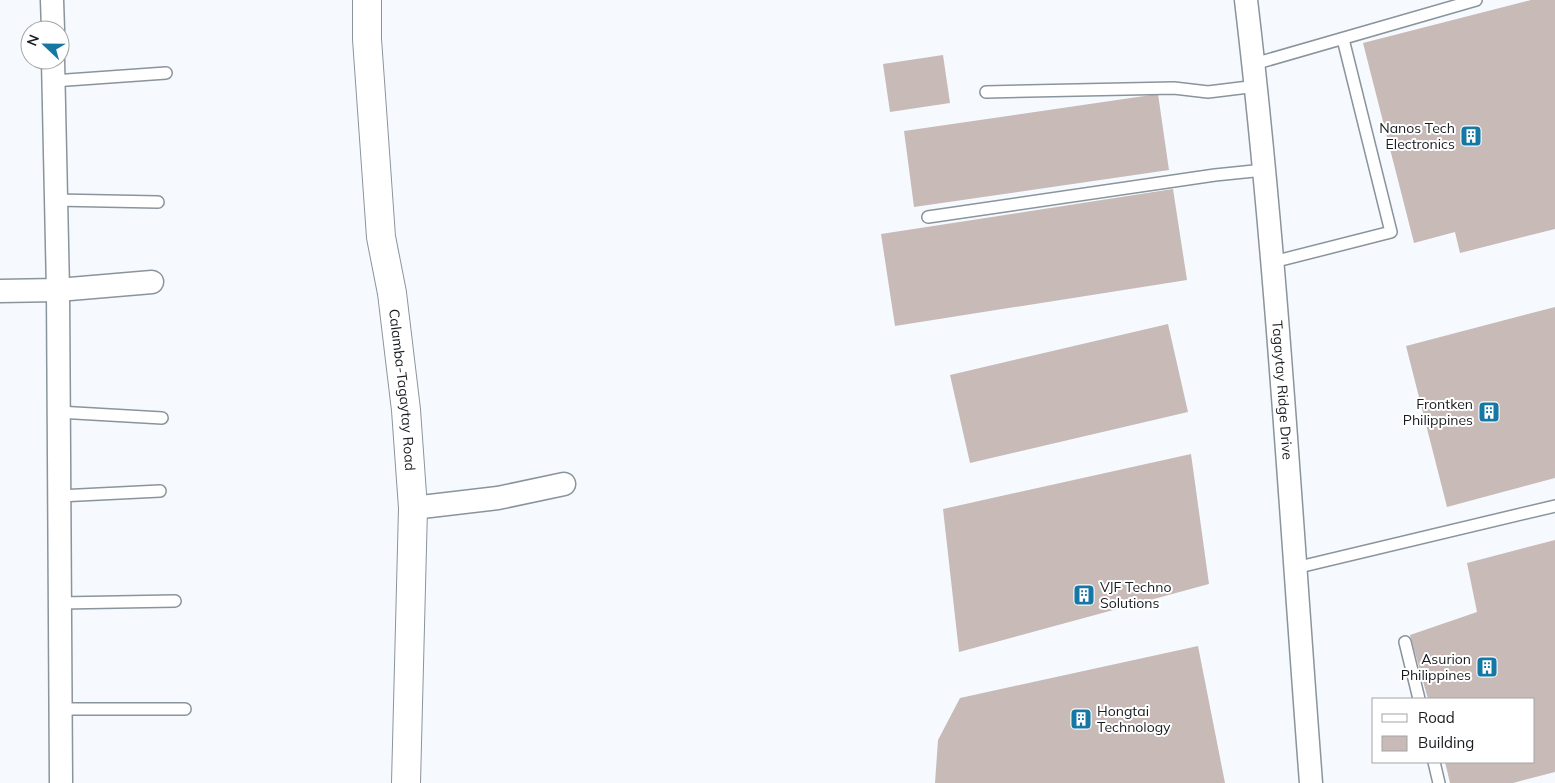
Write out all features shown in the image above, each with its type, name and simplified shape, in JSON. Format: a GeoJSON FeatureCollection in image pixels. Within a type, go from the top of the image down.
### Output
{"type":"FeatureCollection","features":[{"type":"Feature","properties":{"kind":"main road","name":"Calamba-Tagaytay Road"},"geometry":{"type":"LineString","coordinates":[[367,0],[367,39],[381,237],[392,294],[398,342],[406,410],[413,508],[406,783]]}},
{"type":"Feature","properties":{"kind":"street"},"geometry":{"type":"LineString","coordinates":[[52,0],[53,20]]}},
{"type":"Feature","properties":{"kind":"street","name":"Tagaytay Ridge Drive"},"geometry":{"type":"LineString","coordinates":[[1246,0],[1273,262],[1310,783]]}},
{"type":"Feature","properties":{"kind":"street"},"geometry":{"type":"LineString","coordinates":[[53,70],[58,290],[61,783]]}},
{"type":"Feature","properties":{"kind":"street"},"geometry":{"type":"LineString","coordinates":[[0,291],[58,290],[152,282]]}},
{"type":"Feature","properties":{"kind":"street"},"geometry":{"type":"LineString","coordinates":[[413,508],[498,498],[564,484]]}},
{"type":"Feature","properties":{"kind":"lane"},"geometry":{"type":"LineString","coordinates":[[986,92],[1174,88],[1208,92],[1342,39],[1476,0]]}},
{"type":"Feature","properties":{"kind":"lane"},"geometry":{"type":"LineString","coordinates":[[1273,262],[1391,232],[1342,39]]}},
{"type":"Feature","properties":{"kind":"lane"},"geometry":{"type":"LineString","coordinates":[[53,70],[166,73]]}},
{"type":"Feature","properties":{"kind":"lane"},"geometry":{"type":"LineString","coordinates":[[928,217],[1205,176],[1264,170]]}},
{"type":"Feature","properties":{"kind":"lane"},"geometry":{"type":"LineString","coordinates":[[55,200],[158,202]]}},
{"type":"Feature","properties":{"kind":"lane"},"geometry":{"type":"LineString","coordinates":[[58,412],[162,418]]}},
{"type":"Feature","properties":{"kind":"lane"},"geometry":{"type":"LineString","coordinates":[[59,496],[160,491]]}},
{"type":"Feature","properties":{"kind":"lane"},"geometry":{"type":"LineString","coordinates":[[1295,568],[1555,506]]}},
{"type":"Feature","properties":{"kind":"lane"},"geometry":{"type":"LineString","coordinates":[[60,602],[175,601]]}},
{"type":"Feature","properties":{"kind":"lane"},"geometry":{"type":"LineString","coordinates":[[1405,642],[1419,698]]}},
{"type":"Feature","properties":{"kind":"lane"},"geometry":{"type":"LineString","coordinates":[[61,709],[186,709]]}},
{"type":"Feature","properties":{"kind":"lane"},"geometry":{"type":"LineString","coordinates":[[1434,763],[1439,783]]}},
{"type":"Feature","properties":{"kind":"building","name":"Nanos Tech Electronics"},"geometry":{"type":"Polygon","coordinates":[[[1531,0],[1555,0],[1555,229],[1460,253],[1455,232],[1414,243],[1363,43],[1531,0]]]}},
{"type":"Feature","properties":{"kind":"building"},"geometry":{"type":"Polygon","coordinates":[[[943,55],[950,103],[890,112],[883,64],[943,55]]]}},
{"type":"Feature","properties":{"kind":"building"},"geometry":{"type":"Polygon","coordinates":[[[1158,94],[1169,170],[914,207],[904,131],[1158,94]]]}},
{"type":"Feature","properties":{"kind":"building"},"geometry":{"type":"Polygon","coordinates":[[[1173,189],[1187,280],[895,326],[881,234],[1173,189]]]}},
{"type":"Feature","properties":{"kind":"building","name":"Frontken Philippines"},"geometry":{"type":"Polygon","coordinates":[[[1555,307],[1555,478],[1447,507],[1406,346],[1555,307]]]}},
{"type":"Feature","properties":{"kind":"building"},"geometry":{"type":"Polygon","coordinates":[[[1168,324],[1188,412],[970,463],[950,375],[1168,324]]]}},
{"type":"Feature","properties":{"kind":"building"},"geometry":{"type":"Polygon","coordinates":[[[1191,454],[1209,584],[959,652],[943,509],[1191,454]]]}},
{"type":"Feature","properties":{"kind":"building","name":"Asurion Philippines"},"geometry":{"type":"Polygon","coordinates":[[[1555,540],[1555,772],[1513,783],[1450,783],[1445,763],[1535,763],[1535,698],[1428,698],[1410,635],[1477,612],[1467,563],[1555,540]]]}},
{"type":"Feature","properties":{"kind":"building","name":"Hongtai Technology"},"geometry":{"type":"Polygon","coordinates":[[[1198,646],[1225,783],[935,783],[938,740],[960,698],[1198,646]]]}},
{"type":"Feature","properties":{"kind":"place","name":"Nanos Tech Electronics"},"geometry":{"type":"Point","coordinates":[1471,136]}},
{"type":"Feature","properties":{"kind":"place","name":"Frontken Philippines"},"geometry":{"type":"Point","coordinates":[1489,412]}},
{"type":"Feature","properties":{"kind":"place","name":"VJF Techno Solutions"},"geometry":{"type":"Point","coordinates":[1084,595]}},
{"type":"Feature","properties":{"kind":"place","name":"Asurion Philippines"},"geometry":{"type":"Point","coordinates":[1487,667]}},
{"type":"Feature","properties":{"kind":"place","name":"Hongtai Technology"},"geometry":{"type":"Point","coordinates":[1081,719]}}]}
